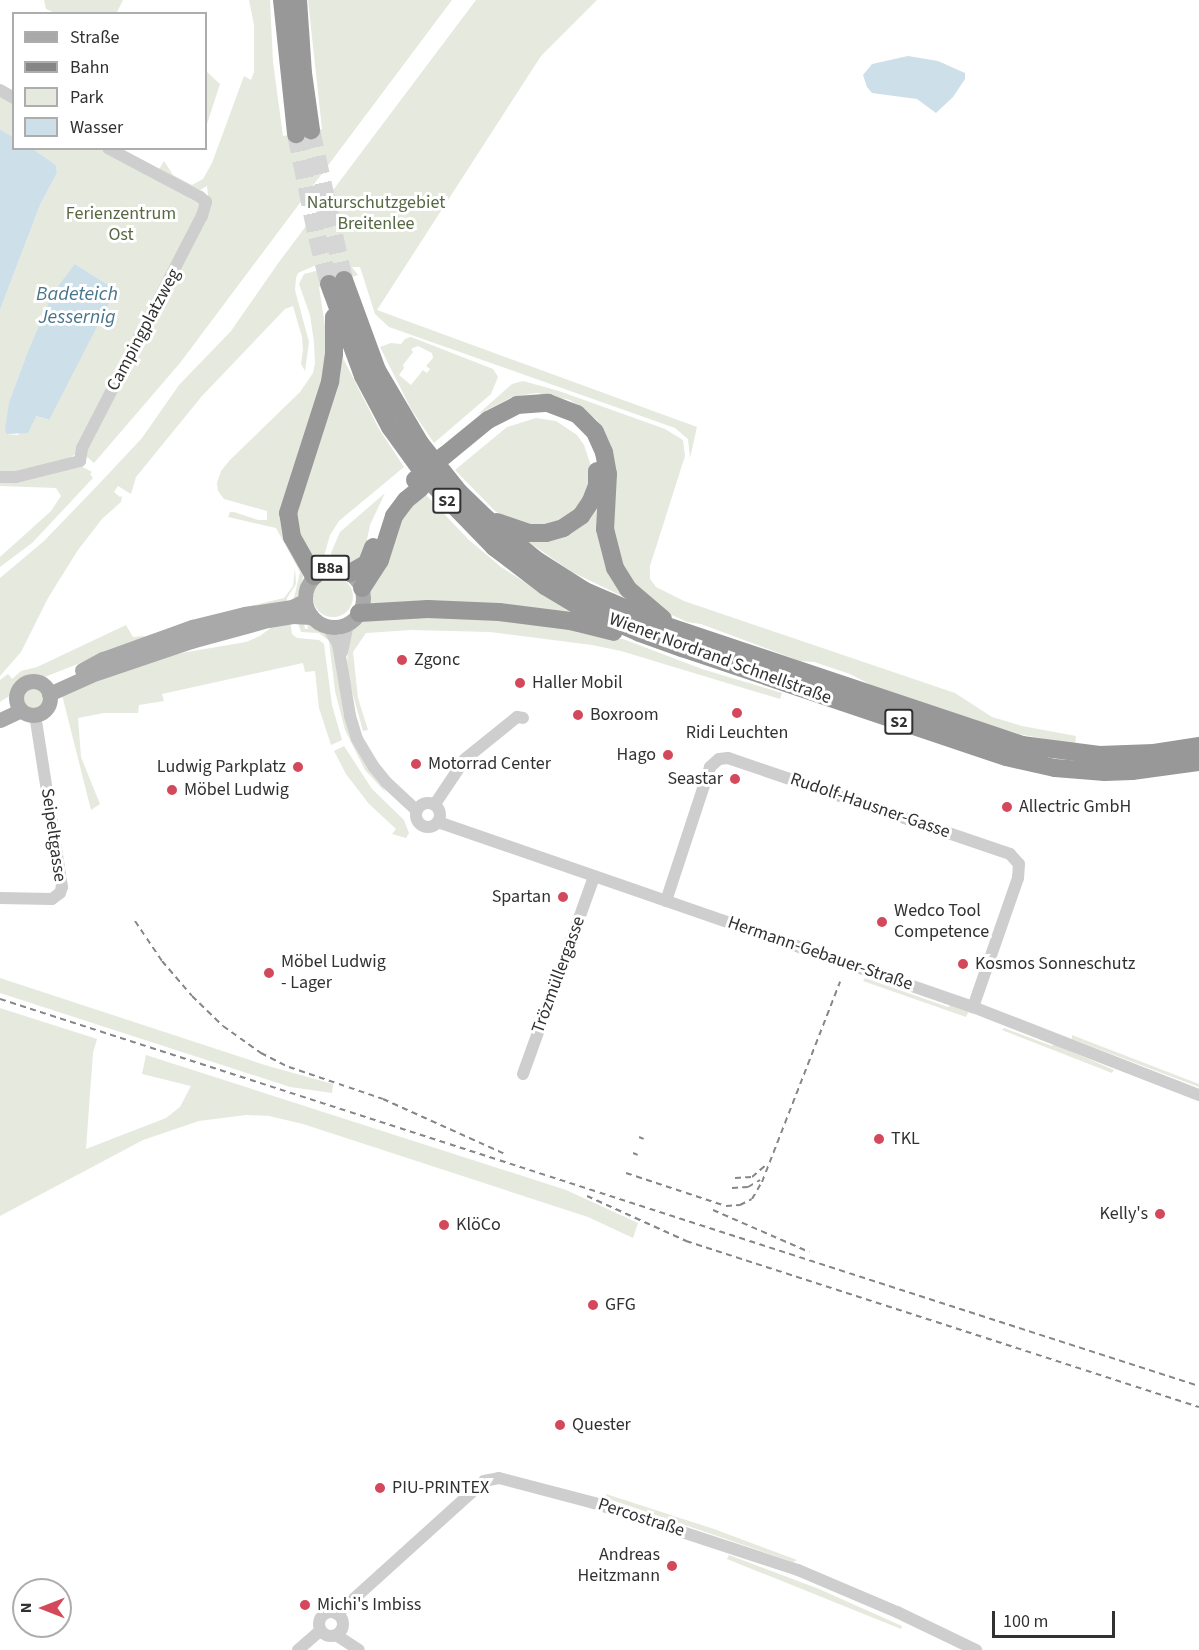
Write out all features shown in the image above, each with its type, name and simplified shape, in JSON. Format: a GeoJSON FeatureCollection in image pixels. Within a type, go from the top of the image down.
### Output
{"type":"FeatureCollection","features":[{"type":"Feature","properties":{"kind":"highway"},"geometry":{"type":"LineString","coordinates":[[282,0],[303,132],[303,73],[298,0]]}},
{"type":"Feature","properties":{"kind":"highway"},"geometry":{"type":"LineString","coordinates":[[314,576],[292,537],[288,513],[330,382],[334,348],[336,287]]}},
{"type":"Feature","properties":{"kind":"highway","name":"Wiener Nordrand Schnellstraße"},"geometry":{"type":"LineString","coordinates":[[336,287],[403,417],[453,484],[486,519],[535,559],[585,591],[674,628],[1022,745],[1099,755],[1154,753],[1199,746]]}},
{"type":"Feature","properties":{"kind":"highway","name":"Wiener Nordrand Schnellstraße"},"geometry":{"type":"LineString","coordinates":[[336,287],[353,352],[375,400],[408,454],[447,502],[494,547],[545,586],[578,605],[640,633],[978,748],[1030,763],[1105,772],[1143,770],[1199,762]]}},
{"type":"Feature","properties":{"kind":"highway"},"geometry":{"type":"LineString","coordinates":[[350,573],[367,563],[385,511],[447,460],[488,420],[517,405],[548,403],[577,414],[595,432],[604,452],[608,474],[604,530],[615,568],[632,594],[674,628]]}},
{"type":"Feature","properties":{"kind":"highway"},"geometry":{"type":"LineString","coordinates":[[447,460],[500,424],[527,413],[541,412],[561,417],[585,435],[595,456],[598,477],[591,501],[581,516],[563,528],[537,534],[520,532],[486,519]]}},
{"type":"Feature","properties":{"kind":"highway"},"geometry":{"type":"LineString","coordinates":[[362,588],[380,560],[394,516],[418,484]]}},
{"type":"Feature","properties":{"kind":"highway"},"geometry":{"type":"LineString","coordinates":[[354,618],[428,609],[499,612],[570,621],[623,634],[640,633]]}},
{"type":"Feature","properties":{"kind":"main road","name":"B8a"},"geometry":{"type":"LineString","coordinates":[[311,617],[304,601],[305,592],[314,576],[329,568],[350,573],[362,588],[363,597],[354,618]]}},
{"type":"Feature","properties":{"kind":"main road","name":"B8a"},"geometry":{"type":"LineString","coordinates":[[47,690],[103,659],[192,627],[246,614],[292,607],[304,601]]}},
{"type":"Feature","properties":{"kind":"main road"},"geometry":{"type":"LineString","coordinates":[[47,690],[201,638],[268,620],[293,616],[311,617],[328,627],[354,618]]}},
{"type":"Feature","properties":{"kind":"main road"},"geometry":{"type":"LineString","coordinates":[[0,710],[24,708],[48,705],[47,690],[36,681],[25,682],[18,690],[24,708]]}},
{"type":"Feature","properties":{"kind":"main road"},"geometry":{"type":"LineString","coordinates":[[0,720],[24,708]]}},
{"type":"Feature","properties":{"kind":"street","name":"Campingplatzweg"},"geometry":{"type":"LineString","coordinates":[[0,477],[16,477],[80,461],[82,448],[202,216],[206,202],[112,150]]}},
{"type":"Feature","properties":{"kind":"street","name":"Hermann-Gebauer-Straße"},"geometry":{"type":"LineString","coordinates":[[342,659],[344,634],[354,618]]}},
{"type":"Feature","properties":{"kind":"street","name":"Hermann-Gebauer-Straße"},"geometry":{"type":"LineString","coordinates":[[328,627],[334,633],[342,659],[350,716],[357,739],[386,782],[416,810],[416,819],[422,826],[431,827],[438,822],[973,1007],[1199,1095]]}},
{"type":"Feature","properties":{"kind":"street","name":"Seipeltgasse"},"geometry":{"type":"LineString","coordinates":[[0,898],[52,899],[60,893],[62,887],[24,708]]}},
{"type":"Feature","properties":{"kind":"street"},"geometry":{"type":"LineString","coordinates":[[435,804],[465,759],[517,717],[523,718]]}},
{"type":"Feature","properties":{"kind":"street","name":"Rudolf-Hausner-Gasse"},"geometry":{"type":"LineString","coordinates":[[666,901],[710,767],[719,759],[728,758],[1010,854],[1019,864],[1018,878],[973,1007]]}},
{"type":"Feature","properties":{"kind":"street"},"geometry":{"type":"LineString","coordinates":[[416,810],[422,804],[435,804]]}},
{"type":"Feature","properties":{"kind":"street"},"geometry":{"type":"LineString","coordinates":[[435,804],[440,813],[438,822]]}},
{"type":"Feature","properties":{"kind":"street","name":"Trözmüllergasse"},"geometry":{"type":"LineString","coordinates":[[523,1074],[594,877]]}},
{"type":"Feature","properties":{"kind":"street","name":"Percostraße"},"geometry":{"type":"LineString","coordinates":[[337,1614],[484,1481],[499,1478],[588,1501],[798,1570],[897,1612],[976,1650]]}},
{"type":"Feature","properties":{"kind":"street"},"geometry":{"type":"LineString","coordinates":[[336,1635],[343,1626],[337,1614],[328,1612],[319,1624],[321,1630],[329,1636],[336,1635],[359,1650]]}},
{"type":"Feature","properties":{"kind":"street"},"geometry":{"type":"LineString","coordinates":[[298,1650],[321,1630]]}},
{"type":"Feature","properties":{"kind":"green space"},"geometry":{"type":"Polygon","coordinates":[[[44,0],[123,0],[117,12],[53,12],[46,9],[44,0]]]}},
{"type":"Feature","properties":{"kind":"green space","name":"Naturschutzgebiet Breitenlee"},"geometry":{"type":"Polygon","coordinates":[[[249,0],[270,0],[273,62],[283,136],[322,129],[308,0],[452,0],[180,363],[94,463],[86,456],[86,448],[151,329],[209,204],[207,186],[200,190],[158,171],[164,161],[173,175],[192,185],[203,179],[212,163],[244,76],[251,80],[254,72],[254,25],[249,0]]]}},
{"type":"Feature","properties":{"kind":"green space","name":"Naturschutzgebiet Breitenlee"},"geometry":{"type":"Polygon","coordinates":[[[476,0],[597,0],[541,56],[377,310],[697,427],[690,458],[688,439],[675,428],[389,327],[375,314],[360,267],[352,267],[358,275],[319,287],[326,332],[325,360],[320,387],[281,509],[304,574],[299,593],[294,598],[300,572],[276,528],[228,517],[230,512],[234,512],[258,520],[267,520],[267,511],[224,499],[218,491],[217,483],[221,471],[230,460],[300,392],[313,373],[314,342],[310,315],[299,284],[304,274],[332,267],[316,265],[298,273],[296,278],[295,290],[309,342],[305,371],[301,364],[302,337],[293,306],[285,309],[202,396],[136,477],[131,494],[118,486],[114,492],[122,496],[121,502],[102,519],[78,550],[48,598],[21,652],[0,676],[0,578],[44,541],[142,438],[179,385],[231,331],[279,262],[476,0]]]}},
{"type":"Feature","properties":{"kind":"green space"},"geometry":{"type":"Polygon","coordinates":[[[207,72],[220,84],[207,124],[207,72]]]}},
{"type":"Feature","properties":{"kind":"green space"},"geometry":{"type":"Polygon","coordinates":[[[0,94],[12,101],[12,136],[0,129],[0,94]]]}},
{"type":"Feature","properties":{"kind":"green space","name":"Ferienzentrum Ost"},"geometry":{"type":"Polygon","coordinates":[[[34,150],[102,150],[200,204],[197,217],[77,453],[64,462],[13,474],[0,474],[0,310],[40,205],[57,173],[56,165],[34,150]],[[75,264],[25,359],[9,402],[7,434],[18,435],[36,416],[48,420],[116,290],[75,264]]]}},
{"type":"Feature","properties":{"kind":"green space"},"geometry":{"type":"Polygon","coordinates":[[[411,337],[493,369],[498,377],[491,394],[434,443],[411,409],[380,347],[391,343],[401,344],[405,339],[411,337]],[[418,346],[411,349],[413,352],[399,375],[411,385],[423,370],[427,373],[430,369],[426,366],[433,358],[432,353],[418,346]]]}},
{"type":"Feature","properties":{"kind":"green space"},"geometry":{"type":"Polygon","coordinates":[[[343,358],[379,429],[404,467],[339,521],[330,535],[322,563],[318,566],[292,519],[339,360],[343,358]]]}},
{"type":"Feature","properties":{"kind":"green space"},"geometry":{"type":"Polygon","coordinates":[[[523,381],[559,391],[665,429],[683,440],[685,456],[650,566],[650,579],[656,587],[684,601],[955,693],[992,717],[1022,726],[1076,736],[1075,744],[1023,735],[986,724],[871,685],[850,674],[814,662],[800,661],[701,624],[687,622],[661,610],[626,577],[612,540],[606,437],[597,420],[570,400],[537,393],[512,397],[477,415],[512,384],[523,381]]]}},
{"type":"Feature","properties":{"kind":"green space"},"geometry":{"type":"Polygon","coordinates":[[[536,418],[556,421],[577,435],[584,445],[591,466],[591,479],[584,500],[567,519],[542,527],[510,519],[495,511],[455,470],[507,427],[536,418]]]}},
{"type":"Feature","properties":{"kind":"green space"},"geometry":{"type":"Polygon","coordinates":[[[79,465],[92,472],[90,474],[93,478],[32,543],[0,567],[0,557],[51,511],[61,496],[56,488],[0,486],[0,482],[79,465]]]}},
{"type":"Feature","properties":{"kind":"green space"},"geometry":{"type":"Polygon","coordinates":[[[385,493],[370,525],[364,554],[349,565],[334,563],[331,553],[340,532],[385,493]]]}},
{"type":"Feature","properties":{"kind":"green space"},"geometry":{"type":"Polygon","coordinates":[[[598,494],[626,598],[572,572],[520,536],[540,538],[598,494]]]}},
{"type":"Feature","properties":{"kind":"green space"},"geometry":{"type":"Polygon","coordinates":[[[426,495],[468,539],[501,567],[581,618],[368,606],[369,593],[403,514],[426,495]]]}},
{"type":"Feature","properties":{"kind":"green space"},"geometry":{"type":"Polygon","coordinates":[[[295,568],[296,584],[287,598],[287,603],[134,642],[42,678],[23,678],[13,687],[11,695],[0,702],[0,680],[8,674],[12,679],[21,671],[37,667],[126,625],[133,637],[146,636],[284,598],[293,586],[295,568]]]}},
{"type":"Feature","properties":{"kind":"green space"},"geometry":{"type":"Polygon","coordinates":[[[333,577],[347,583],[353,597],[347,611],[333,617],[319,611],[313,597],[319,583],[333,577]]]}},
{"type":"Feature","properties":{"kind":"green space"},"geometry":{"type":"Polygon","coordinates":[[[456,616],[571,627],[576,632],[606,639],[623,639],[702,669],[782,693],[780,699],[621,651],[592,645],[490,632],[412,630],[366,633],[353,652],[358,698],[368,730],[363,731],[347,673],[348,637],[353,627],[362,619],[456,616]]]}},
{"type":"Feature","properties":{"kind":"green space"},"geometry":{"type":"Polygon","coordinates":[[[290,620],[292,634],[297,638],[319,640],[324,644],[332,705],[342,740],[331,745],[319,708],[315,671],[305,672],[303,663],[162,694],[164,701],[139,705],[138,713],[104,713],[78,718],[81,757],[100,804],[91,810],[62,695],[158,657],[246,642],[260,636],[277,623],[290,620]]]}},
{"type":"Feature","properties":{"kind":"green space"},"geometry":{"type":"Polygon","coordinates":[[[297,620],[304,623],[305,629],[308,629],[307,621],[327,635],[333,647],[344,716],[363,760],[388,795],[365,770],[345,730],[335,691],[329,641],[319,633],[301,632],[297,620]]]}},
{"type":"Feature","properties":{"kind":"green space"},"geometry":{"type":"Polygon","coordinates":[[[33,686],[42,689],[45,698],[42,707],[33,710],[24,707],[21,698],[24,689],[33,686]]]}},
{"type":"Feature","properties":{"kind":"green space"},"geometry":{"type":"Polygon","coordinates":[[[344,746],[372,789],[404,820],[409,833],[406,838],[392,834],[396,829],[369,804],[346,774],[334,751],[344,746]]]}},
{"type":"Feature","properties":{"kind":"green space"},"geometry":{"type":"Polygon","coordinates":[[[0,978],[268,1066],[333,1084],[332,1093],[290,1087],[0,993],[0,978]]]}},
{"type":"Feature","properties":{"kind":"green space"},"geometry":{"type":"Polygon","coordinates":[[[865,978],[948,1007],[951,1005],[969,1011],[966,1017],[863,981],[865,978]]]}},
{"type":"Feature","properties":{"kind":"green space"},"geometry":{"type":"Polygon","coordinates":[[[0,1008],[97,1039],[93,1053],[86,1149],[166,1118],[180,1107],[191,1086],[142,1074],[146,1055],[566,1190],[638,1223],[633,1238],[588,1217],[303,1124],[269,1116],[246,1115],[199,1121],[143,1140],[0,1216],[0,1008]]]}},
{"type":"Feature","properties":{"kind":"green space"},"geometry":{"type":"Polygon","coordinates":[[[1004,1028],[1052,1046],[1054,1044],[1114,1070],[1112,1073],[1002,1030],[1004,1028]]]}},
{"type":"Feature","properties":{"kind":"green space"},"geometry":{"type":"Polygon","coordinates":[[[1072,1035],[1199,1084],[1199,1087],[1072,1039],[1072,1035]]]}},
{"type":"Feature","properties":{"kind":"green space"},"geometry":{"type":"Polygon","coordinates":[[[606,1494],[714,1529],[797,1560],[793,1562],[606,1498],[606,1494]]]}},
{"type":"Feature","properties":{"kind":"green space"},"geometry":{"type":"Polygon","coordinates":[[[729,1555],[819,1589],[902,1626],[901,1629],[727,1559],[729,1555]]]}},
{"type":"Feature","properties":{"kind":"water"},"geometry":{"type":"Polygon","coordinates":[[[908,56],[938,61],[965,73],[965,79],[953,97],[936,113],[917,99],[872,93],[867,87],[863,75],[872,64],[908,56]]]}},
{"type":"Feature","properties":{"kind":"water"},"geometry":{"type":"Polygon","coordinates":[[[0,129],[12,136],[12,150],[34,150],[56,165],[57,173],[40,205],[0,310],[0,129]]]}},
{"type":"Feature","properties":{"kind":"water","name":"Badeteich Jessernig"},"geometry":{"type":"Polygon","coordinates":[[[75,264],[116,290],[49,420],[36,416],[28,433],[7,434],[5,430],[9,402],[25,359],[53,293],[75,264]]]}},
{"type":"Feature","properties":{"kind":"tunnel"},"geometry":{"type":"LineString","coordinates":[[311,130],[344,280]]}},
{"type":"Feature","properties":{"kind":"tunnel"},"geometry":{"type":"LineString","coordinates":[[296,134],[329,284]]}},
{"type":"Feature","properties":{"kind":"railway"},"geometry":{"type":"LineString","coordinates":[[135,921],[162,961],[192,996],[223,1026],[261,1053],[289,1067],[383,1099],[505,1154]]}},
{"type":"Feature","properties":{"kind":"railway"},"geometry":{"type":"LineString","coordinates":[[626,1173],[726,1206],[740,1205],[752,1199],[762,1182],[840,982]]}},
{"type":"Feature","properties":{"kind":"railway"},"geometry":{"type":"LineString","coordinates":[[0,999],[1199,1386]]}},
{"type":"Feature","properties":{"kind":"railway"},"geometry":{"type":"LineString","coordinates":[[639,1137],[644,1139]]}},
{"type":"Feature","properties":{"kind":"railway"},"geometry":{"type":"LineString","coordinates":[[633,1153],[638,1155]]}},
{"type":"Feature","properties":{"kind":"railway"},"geometry":{"type":"LineString","coordinates":[[735,1178],[752,1177],[766,1165]]}},
{"type":"Feature","properties":{"kind":"railway"},"geometry":{"type":"LineString","coordinates":[[732,1188],[748,1187],[760,1180]]}},
{"type":"Feature","properties":{"kind":"railway"},"geometry":{"type":"LineString","coordinates":[[587,1196],[686,1241],[1199,1407]]}},
{"type":"Feature","properties":{"kind":"railway"},"geometry":{"type":"LineString","coordinates":[[713,1210],[809,1252]]}},
{"type":"Feature","properties":{"kind":"place","name":"Zgonc"},"geometry":{"type":"Point","coordinates":[402,660]}},
{"type":"Feature","properties":{"kind":"place","name":"Haller Mobil"},"geometry":{"type":"Point","coordinates":[520,683]}},
{"type":"Feature","properties":{"kind":"place","name":"Ridi Leuchten"},"geometry":{"type":"Point","coordinates":[737,713]}},
{"type":"Feature","properties":{"kind":"place","name":"Boxroom"},"geometry":{"type":"Point","coordinates":[578,715]}},
{"type":"Feature","properties":{"kind":"place","name":"Hago"},"geometry":{"type":"Point","coordinates":[668,755]}},
{"type":"Feature","properties":{"kind":"place","name":"Motorrad Center"},"geometry":{"type":"Point","coordinates":[416,764]}},
{"type":"Feature","properties":{"kind":"place","name":"Ludwig Parkplatz"},"geometry":{"type":"Point","coordinates":[298,767]}},
{"type":"Feature","properties":{"kind":"place","name":"Seastar"},"geometry":{"type":"Point","coordinates":[735,779]}},
{"type":"Feature","properties":{"kind":"place","name":"Möbel Ludwig"},"geometry":{"type":"Point","coordinates":[172,790]}},
{"type":"Feature","properties":{"kind":"place","name":"Allectric GmbH"},"geometry":{"type":"Point","coordinates":[1007,807]}},
{"type":"Feature","properties":{"kind":"place","name":"Spartan"},"geometry":{"type":"Point","coordinates":[563,897]}},
{"type":"Feature","properties":{"kind":"place","name":"Wedco Tool Competence"},"geometry":{"type":"Point","coordinates":[882,922]}},
{"type":"Feature","properties":{"kind":"place","name":"Kosmos Sonneschutz"},"geometry":{"type":"Point","coordinates":[963,964]}},
{"type":"Feature","properties":{"kind":"place","name":"Möbel Ludwig - Lager"},"geometry":{"type":"Point","coordinates":[269,973]}},
{"type":"Feature","properties":{"kind":"place","name":"TKL"},"geometry":{"type":"Point","coordinates":[879,1139]}},
{"type":"Feature","properties":{"kind":"place","name":"Kelly's"},"geometry":{"type":"Point","coordinates":[1160,1214]}},
{"type":"Feature","properties":{"kind":"place","name":"KlöCo"},"geometry":{"type":"Point","coordinates":[444,1225]}},
{"type":"Feature","properties":{"kind":"place","name":"GFG"},"geometry":{"type":"Point","coordinates":[593,1305]}},
{"type":"Feature","properties":{"kind":"place","name":"Quester"},"geometry":{"type":"Point","coordinates":[560,1425]}},
{"type":"Feature","properties":{"kind":"place","name":"PIU-PRINTEX"},"geometry":{"type":"Point","coordinates":[380,1488]}},
{"type":"Feature","properties":{"kind":"place","name":"Andreas Heitzmann"},"geometry":{"type":"Point","coordinates":[672,1566]}},
{"type":"Feature","properties":{"kind":"place","name":"Michi's Imbiss"},"geometry":{"type":"Point","coordinates":[305,1605]}}]}
